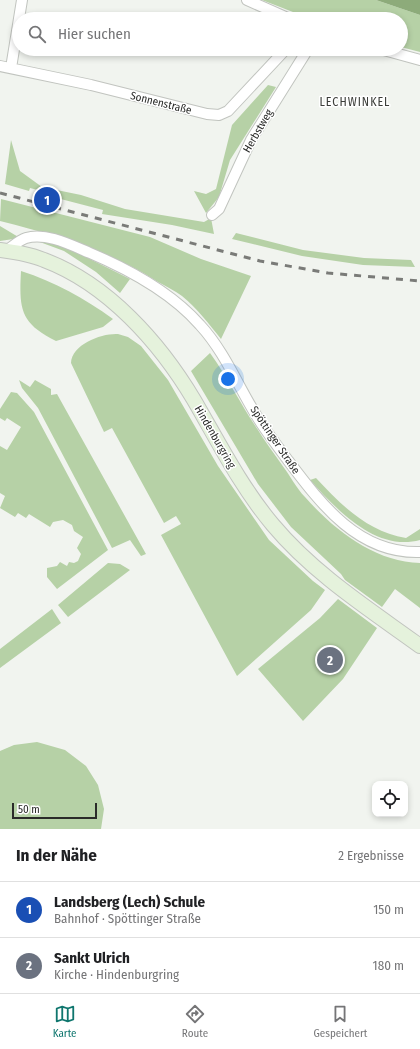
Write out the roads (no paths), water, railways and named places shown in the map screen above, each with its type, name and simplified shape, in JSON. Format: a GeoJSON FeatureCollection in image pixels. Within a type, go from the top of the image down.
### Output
{"type":"FeatureCollection","features":[{"type":"Feature","properties":{"kind":"main road","name":"Hindenburgring"},"geometry":{"type":"LineString","coordinates":[[3,251],[44,260],[58,266],[112,300],[146,334],[179,376],[231,465],[254,500],[273,525],[314,566],[420,646]]}},
{"type":"Feature","properties":{"kind":"street"},"geometry":{"type":"LineString","coordinates":[[20,12],[22,0]]}},
{"type":"Feature","properties":{"kind":"street"},"geometry":{"type":"LineString","coordinates":[[247,0],[274,12]]}},
{"type":"Feature","properties":{"kind":"street"},"geometry":{"type":"LineString","coordinates":[[11,68],[13,56]]}},
{"type":"Feature","properties":{"kind":"street","name":"Sonnenstraße"},"geometry":{"type":"LineString","coordinates":[[0,66],[91,85],[207,114],[219,115],[228,111],[279,56]]}},
{"type":"Feature","properties":{"kind":"street","name":"Herbstweg"},"geometry":{"type":"LineString","coordinates":[[212,215],[219,209],[251,140],[304,56]]}},
{"type":"Feature","properties":{"kind":"street"},"geometry":{"type":"LineString","coordinates":[[405,56],[420,60]]}},
{"type":"Feature","properties":{"kind":"street","name":"Spöttinger Straße"},"geometry":{"type":"LineString","coordinates":[[3,251],[24,238],[38,235],[52,239],[100,257],[151,285],[175,301],[201,326],[209,336],[235,377],[260,422],[312,493],[353,531],[368,541],[383,548],[420,552]]}},
{"type":"Feature","properties":{"kind":"railway"},"geometry":{"type":"LineString","coordinates":[[0,193],[260,261],[328,273],[420,281]]}},
{"type":"Feature","properties":{"kind":"place","name":"Landsberg (Lech) Schule"},"geometry":{"type":"Point","coordinates":[47,200]}},
{"type":"Feature","properties":{"kind":"place","name":"Sankt Ulrich"},"geometry":{"type":"Point","coordinates":[330,660]}},
{"type":"Feature","properties":{"kind":"district","name":"LECHWINKEL"},"geometry":{"type":"Point","coordinates":[355,102]}}]}
